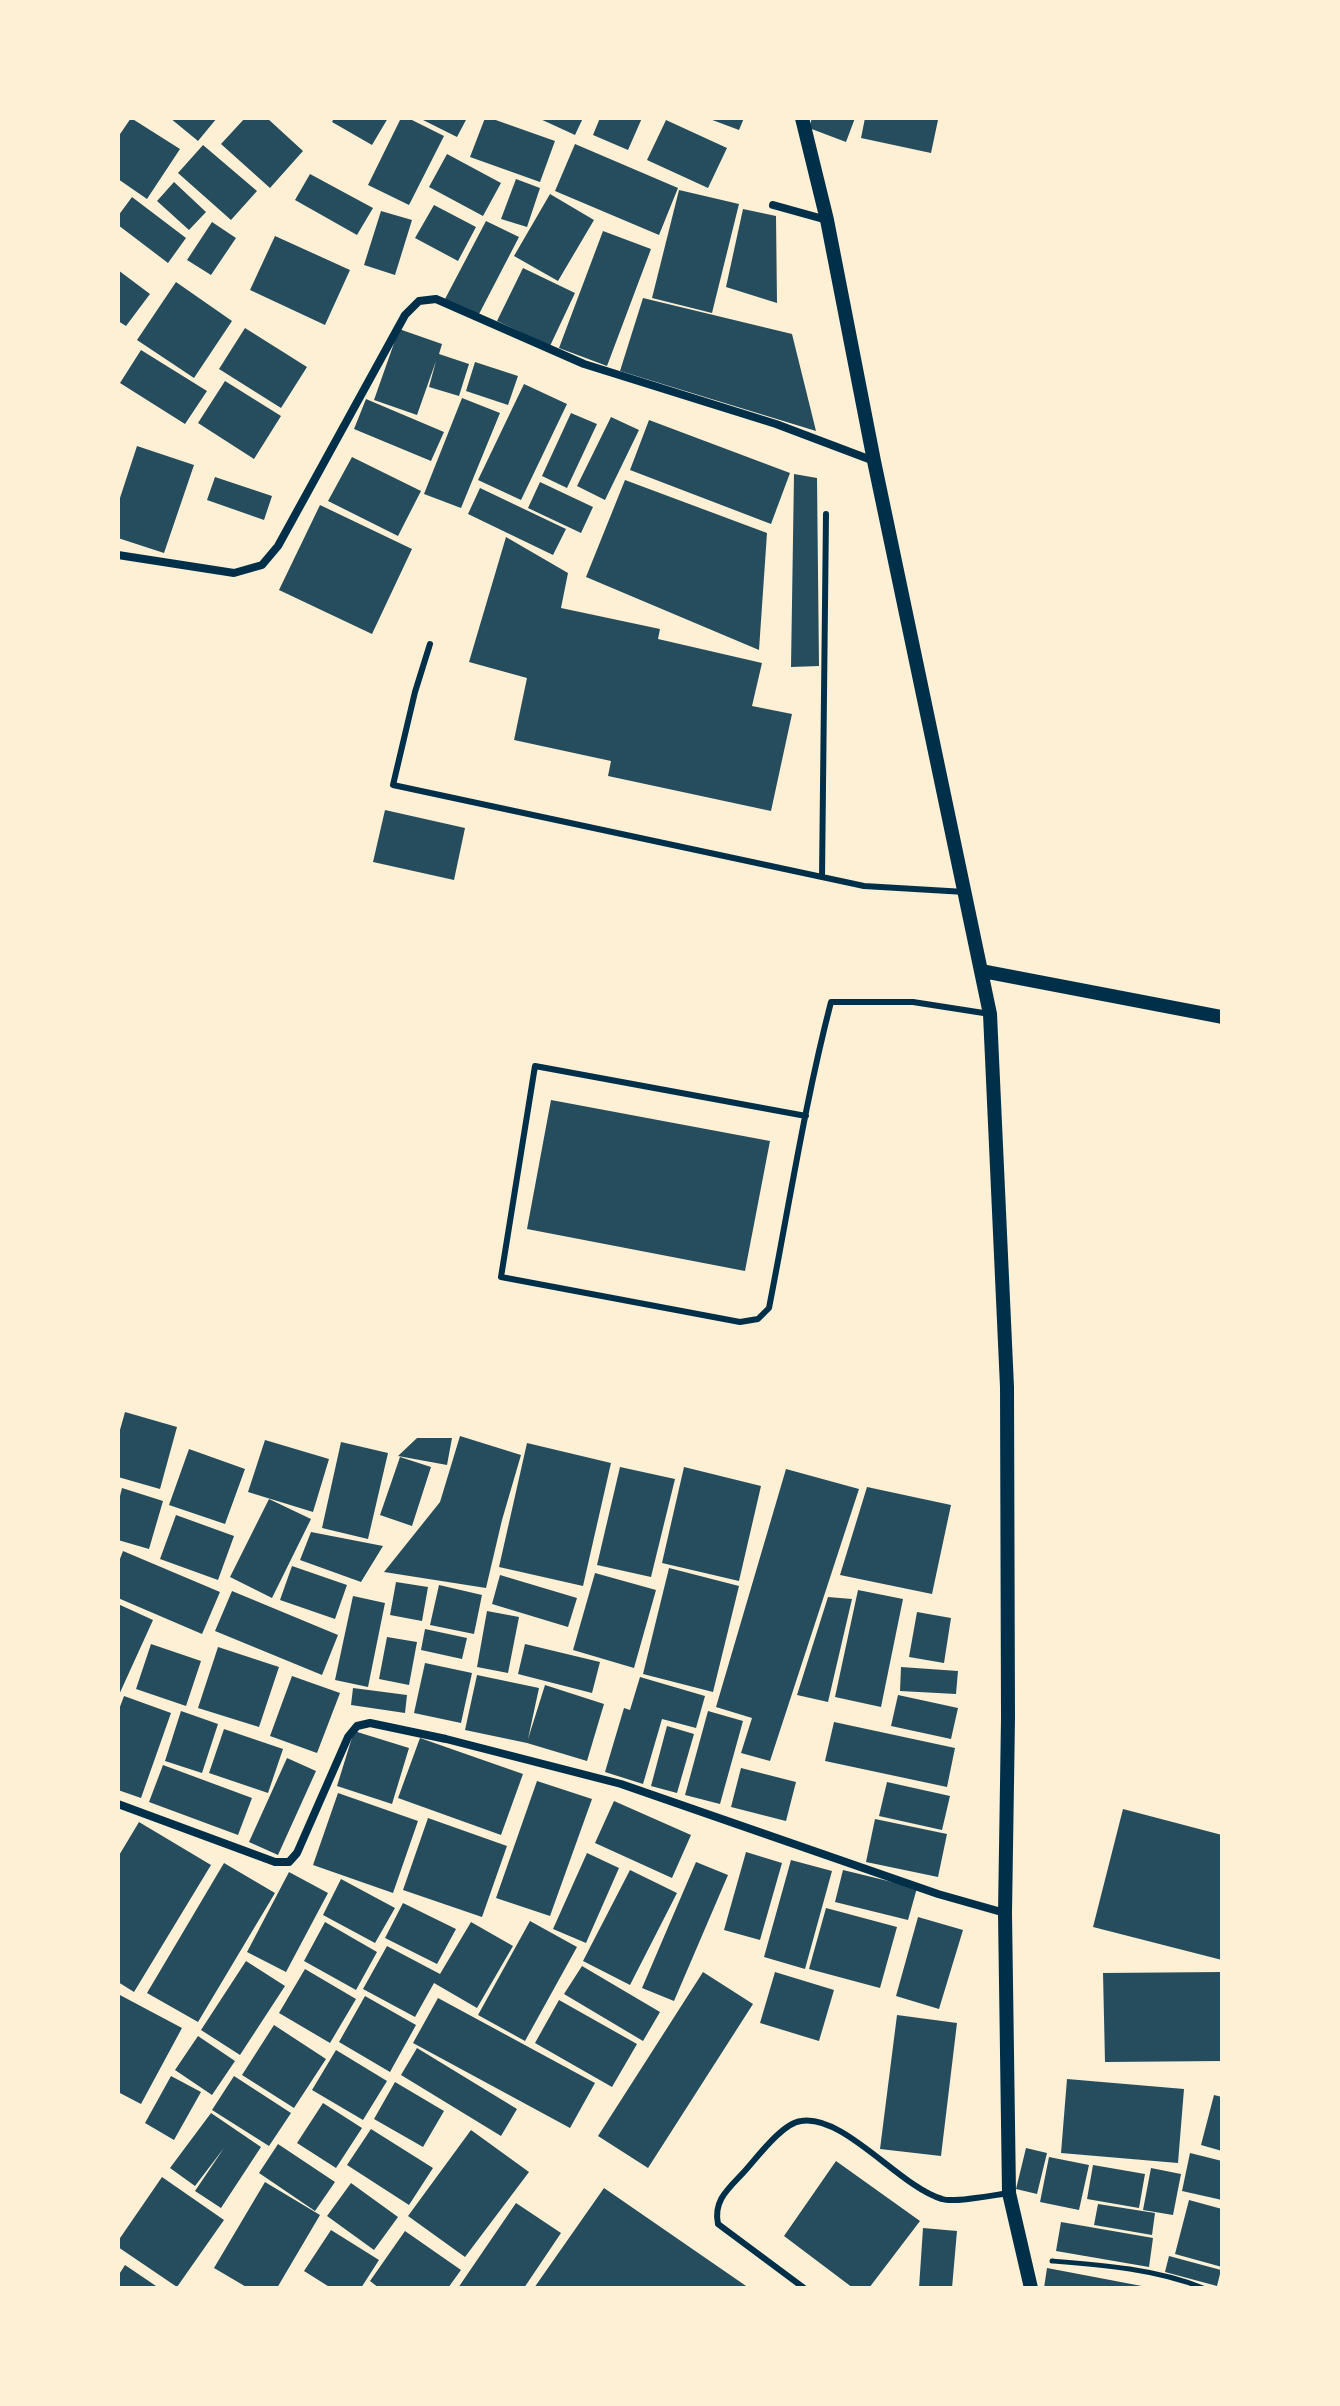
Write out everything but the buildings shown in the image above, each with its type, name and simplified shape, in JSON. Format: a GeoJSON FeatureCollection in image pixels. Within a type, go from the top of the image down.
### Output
{"type":"FeatureCollection","features":[{"type":"Feature","properties":{"kind":"street"},"geometry":{"type":"LineString","coordinates":[[802,118],[827,220],[874,461],[990,1014],[1007,1387],[1005,1913],[1009,2193],[1031,2288]]}},
{"type":"Feature","properties":{"kind":"street"},"geometry":{"type":"LineString","coordinates":[[773,205],[827,220]]}},
{"type":"Feature","properties":{"kind":"street"},"geometry":{"type":"LineString","coordinates":[[118,555],[234,573],[262,565],[278,546],[405,315],[419,301],[436,299],[584,364],[776,424],[874,461]]}},
{"type":"Feature","properties":{"kind":"street"},"geometry":{"type":"LineString","coordinates":[[982,971],[1222,1017]]}},
{"type":"Feature","properties":{"kind":"street"},"geometry":{"type":"LineString","coordinates":[[118,1804],[275,1862],[289,1862],[297,1853],[348,1737],[357,1726],[370,1723],[446,1739],[621,1784],[938,1894],[1005,1913]]}},
{"type":"Feature","properties":{"kind":"lane"},"geometry":{"type":"LineString","coordinates":[[822,877],[826,514]]}},
{"type":"Feature","properties":{"kind":"lane"},"geometry":{"type":"LineString","coordinates":[[430,644],[393,785],[864,886],[966,893]]}},
{"type":"Feature","properties":{"kind":"lane"},"geometry":{"type":"LineString","coordinates":[[806,1116],[535,1066],[501,1277],[740,1322],[758,1319],[769,1308],[806,1116],[815,1064],[831,1002],[913,1002],[990,1014]]}},
{"type":"Feature","properties":{"kind":"lane"},"geometry":{"type":"LineString","coordinates":[[804,2288],[718,2224],[716,2215],[719,2199],[783,2130],[800,2120],[821,2122],[841,2131],[918,2188],[945,2201],[1009,2193]]}},
{"type":"Feature","properties":{"kind":"path"},"geometry":{"type":"LineString","coordinates":[[1023,2259],[1107,2266],[1177,2278],[1203,2288]]}}]}
